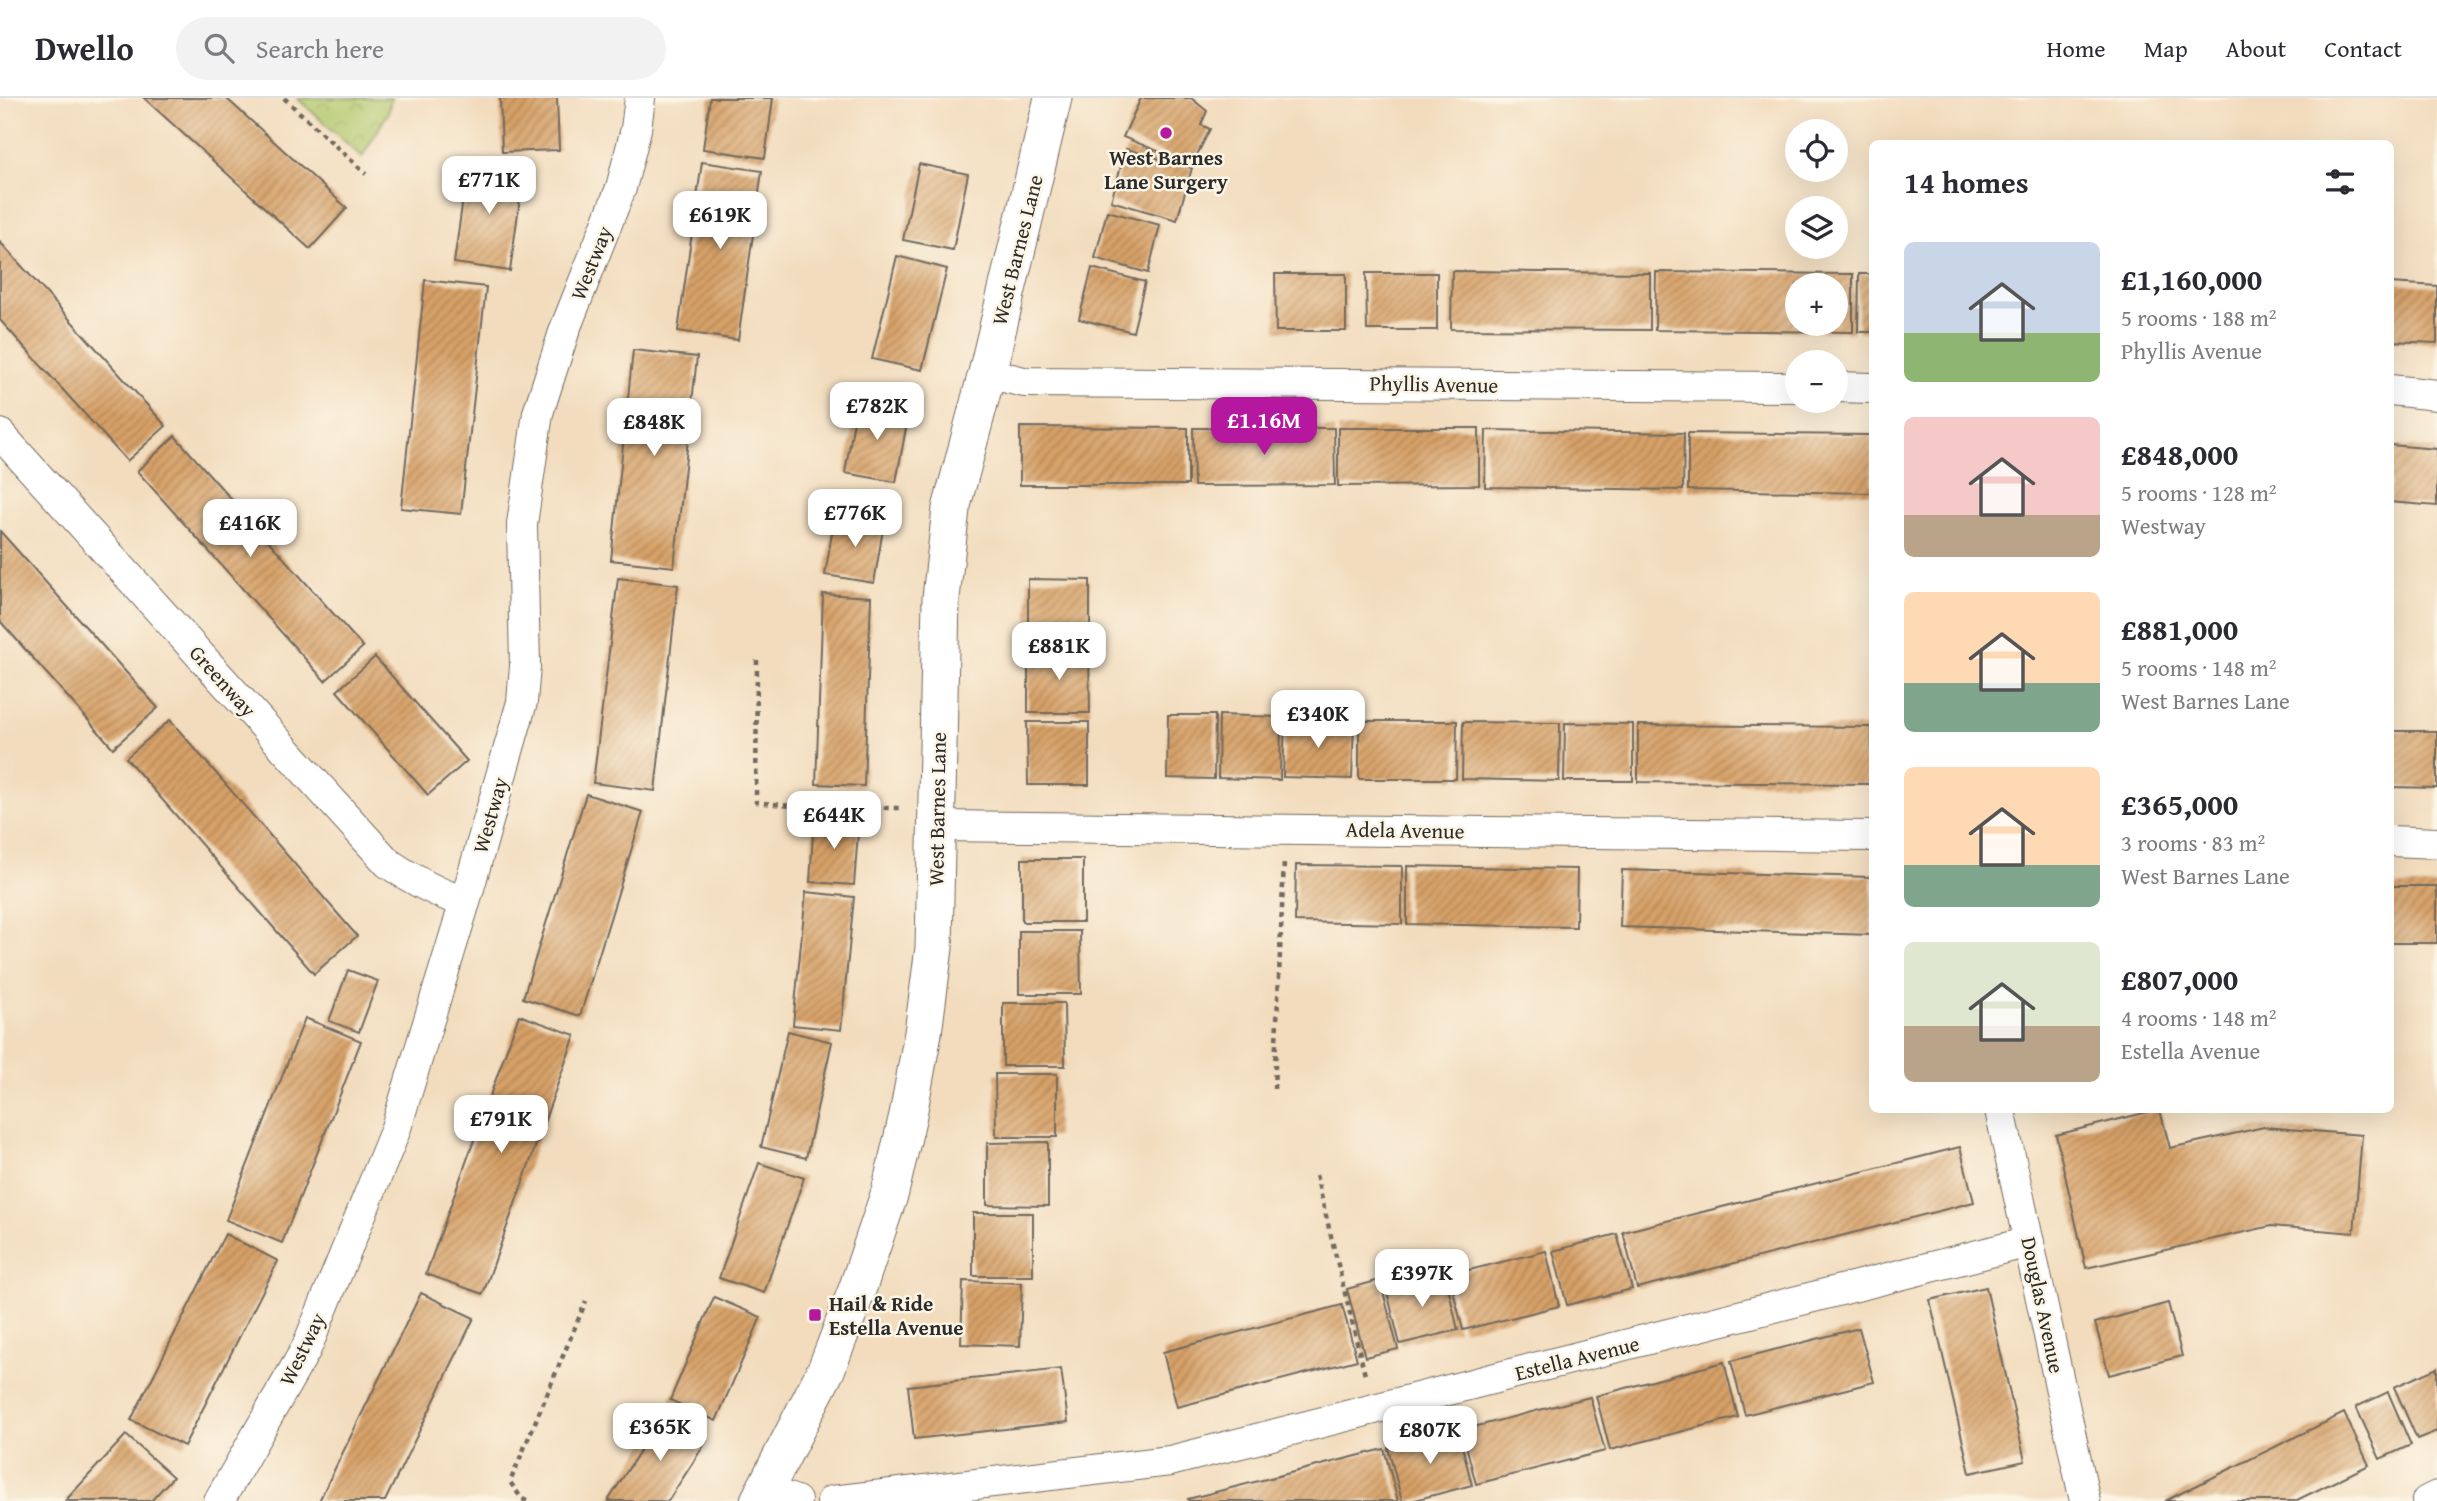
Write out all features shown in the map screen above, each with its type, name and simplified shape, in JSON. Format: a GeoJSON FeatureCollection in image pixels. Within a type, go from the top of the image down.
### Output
{"type":"FeatureCollection","features":[{"type":"Feature","properties":{"kind":"street","name":"Westway"},"geometry":{"type":"LineString","coordinates":[[219,1501],[306,1349],[395,1131],[465,902],[522,702],[525,666],[522,524],[538,413],[565,329],[621,188],[636,129],[640,98]]}},
{"type":"Feature","properties":{"kind":"street","name":"West Barnes Lane"},"geometry":{"type":"LineString","coordinates":[[774,1497],[857,1290],[890,1192],[918,1061],[934,948],[941,598],[945,551],[951,509],[1054,98]]}},
{"type":"Feature","properties":{"kind":"street","name":"Phyllis Avenue"},"geometry":{"type":"LineString","coordinates":[[987,373],[1024,382],[1785,387]]}},
{"type":"Feature","properties":{"kind":"street"},"geometry":{"type":"LineString","coordinates":[[1848,387],[1869,388]]}},
{"type":"Feature","properties":{"kind":"street"},"geometry":{"type":"LineString","coordinates":[[2394,390],[2437,395]]}},
{"type":"Feature","properties":{"kind":"street","name":"Greenway"},"geometry":{"type":"LineString","coordinates":[[0,434],[387,863],[440,894],[465,902]]}},
{"type":"Feature","properties":{"kind":"street","name":"Adela Avenue"},"geometry":{"type":"LineString","coordinates":[[936,817],[1136,830],[1286,828],[1869,836]]}},
{"type":"Feature","properties":{"kind":"street"},"geometry":{"type":"LineString","coordinates":[[2394,841],[2437,843]]}},
{"type":"Feature","properties":{"kind":"street","name":"Douglas Avenue"},"geometry":{"type":"LineString","coordinates":[[2001,1113],[2085,1501]]}},
{"type":"Feature","properties":{"kind":"street","name":"Estella Avenue"},"geometry":{"type":"LineString","coordinates":[[832,1501],[1170,1461],[2029,1242]]}},
{"type":"Feature","properties":{"kind":"street"},"geometry":{"type":"LineString","coordinates":[[2427,1501],[2437,1496]]}},
{"type":"Feature","properties":{"kind":"path"},"geometry":{"type":"LineString","coordinates":[[284,98],[366,174]]}},
{"type":"Feature","properties":{"kind":"path"},"geometry":{"type":"LineString","coordinates":[[757,660],[756,802],[936,817]]}},
{"type":"Feature","properties":{"kind":"path"},"geometry":{"type":"LineString","coordinates":[[1274,1089],[1286,828]]}},
{"type":"Feature","properties":{"kind":"path"},"geometry":{"type":"LineString","coordinates":[[1316,1175],[1374,1410]]}},
{"type":"Feature","properties":{"kind":"path"},"geometry":{"type":"LineString","coordinates":[[527,1501],[510,1482],[586,1301]]}},
{"type":"Feature","properties":{"kind":"green space"},"geometry":{"type":"Polygon","coordinates":[[[297,98],[391,98],[388,113],[362,157],[297,98]]]}},
{"type":"Feature","properties":{"kind":"building"},"geometry":{"type":"Polygon","coordinates":[[[144,98],[226,98],[347,208],[310,249],[144,98]]]}},
{"type":"Feature","properties":{"kind":"building"},"geometry":{"type":"Polygon","coordinates":[[[500,98],[557,98],[559,150],[502,152],[500,98]]]}},
{"type":"Feature","properties":{"kind":"building"},"geometry":{"type":"Polygon","coordinates":[[[710,98],[773,98],[765,158],[703,149],[710,98]]]}},
{"type":"Feature","properties":{"kind":"building","name":"West Barnes Lane Surgery"},"geometry":{"type":"Polygon","coordinates":[[[1141,98],[1191,98],[1207,111],[1201,125],[1210,129],[1192,165],[1123,137],[1141,98]]]}},
{"type":"Feature","properties":{"kind":"building"},"geometry":{"type":"Polygon","coordinates":[[[1126,149],[1192,168],[1177,220],[1111,201],[1126,149]]]}},
{"type":"Feature","properties":{"kind":"building"},"geometry":{"type":"Polygon","coordinates":[[[468,162],[524,169],[510,271],[454,263],[468,162]]]}},
{"type":"Feature","properties":{"kind":"building"},"geometry":{"type":"Polygon","coordinates":[[[702,162],[762,171],[738,340],[678,331],[702,162]]]}},
{"type":"Feature","properties":{"kind":"building"},"geometry":{"type":"Polygon","coordinates":[[[919,164],[968,174],[953,250],[903,240],[919,164]]]}},
{"type":"Feature","properties":{"kind":"building"},"geometry":{"type":"Polygon","coordinates":[[[1107,211],[1160,225],[1148,273],[1095,258],[1107,211]]]}},
{"type":"Feature","properties":{"kind":"building"},"geometry":{"type":"Polygon","coordinates":[[[0,242],[166,426],[127,461],[0,320],[0,242]]]}},
{"type":"Feature","properties":{"kind":"building"},"geometry":{"type":"Polygon","coordinates":[[[897,256],[947,269],[922,370],[872,359],[897,256]]]}},
{"type":"Feature","properties":{"kind":"building"},"geometry":{"type":"Polygon","coordinates":[[[1092,268],[1145,282],[1133,332],[1079,319],[1092,268]]]}},
{"type":"Feature","properties":{"kind":"building"},"geometry":{"type":"Polygon","coordinates":[[[1452,271],[1650,273],[1650,330],[1451,329],[1452,271]]]}},
{"type":"Feature","properties":{"kind":"building"},"geometry":{"type":"Polygon","coordinates":[[[1656,272],[1785,273],[1785,331],[1655,330],[1656,272]]]}},
{"type":"Feature","properties":{"kind":"building"},"geometry":{"type":"Polygon","coordinates":[[[1366,273],[1437,273],[1437,330],[1367,330],[1366,273]]]}},
{"type":"Feature","properties":{"kind":"building"},"geometry":{"type":"Polygon","coordinates":[[[1275,274],[1346,274],[1346,331],[1276,331],[1275,274]]]}},
{"type":"Feature","properties":{"kind":"building"},"geometry":{"type":"Polygon","coordinates":[[[1848,274],[1853,274],[1853,332],[1848,332],[1848,274]]]}},
{"type":"Feature","properties":{"kind":"building"},"geometry":{"type":"Polygon","coordinates":[[[1859,274],[1869,274],[1869,332],[1858,332],[1859,274]]]}},
{"type":"Feature","properties":{"kind":"building"},"geometry":{"type":"Polygon","coordinates":[[[425,280],[486,287],[461,514],[401,508],[425,280]]]}},
{"type":"Feature","properties":{"kind":"building"},"geometry":{"type":"Polygon","coordinates":[[[2394,283],[2437,286],[2437,343],[2394,341],[2394,283]]]}},
{"type":"Feature","properties":{"kind":"building"},"geometry":{"type":"Polygon","coordinates":[[[633,350],[697,357],[674,567],[611,560],[633,350]]]}},
{"type":"Feature","properties":{"kind":"building"},"geometry":{"type":"Polygon","coordinates":[[[857,403],[909,412],[896,482],[845,473],[857,403]]]}},
{"type":"Feature","properties":{"kind":"building"},"geometry":{"type":"Polygon","coordinates":[[[1020,427],[1188,428],[1188,485],[1020,485],[1020,427]]]}},
{"type":"Feature","properties":{"kind":"building"},"geometry":{"type":"Polygon","coordinates":[[[1193,428],[1334,428],[1335,485],[1194,486],[1193,428]]]}},
{"type":"Feature","properties":{"kind":"building"},"geometry":{"type":"Polygon","coordinates":[[[1338,428],[1479,428],[1479,485],[1338,486],[1338,428]]]}},
{"type":"Feature","properties":{"kind":"building"},"geometry":{"type":"Polygon","coordinates":[[[1486,430],[1684,433],[1683,490],[1485,487],[1486,430]]]}},
{"type":"Feature","properties":{"kind":"building"},"geometry":{"type":"Polygon","coordinates":[[[1688,433],[1869,435],[1869,493],[1688,490],[1688,433]]]}},
{"type":"Feature","properties":{"kind":"building"},"geometry":{"type":"Polygon","coordinates":[[[175,436],[363,647],[325,681],[137,471],[175,436]]]}},
{"type":"Feature","properties":{"kind":"building"},"geometry":{"type":"Polygon","coordinates":[[[2394,445],[2437,449],[2437,506],[2394,502],[2394,445]]]}},
{"type":"Feature","properties":{"kind":"building"},"geometry":{"type":"Polygon","coordinates":[[[835,515],[884,523],[874,583],[825,575],[835,515]]]}},
{"type":"Feature","properties":{"kind":"building"},"geometry":{"type":"Polygon","coordinates":[[[0,531],[158,708],[113,748],[0,621],[0,531]]]}},
{"type":"Feature","properties":{"kind":"building"},"geometry":{"type":"Polygon","coordinates":[[[618,578],[678,585],[655,791],[593,783],[618,578]]]}},
{"type":"Feature","properties":{"kind":"building"},"geometry":{"type":"Polygon","coordinates":[[[1028,579],[1090,580],[1090,642],[1028,642],[1028,579]]]}},
{"type":"Feature","properties":{"kind":"building"},"geometry":{"type":"Polygon","coordinates":[[[823,594],[871,597],[864,786],[816,784],[823,594]]]}},
{"type":"Feature","properties":{"kind":"building"},"geometry":{"type":"Polygon","coordinates":[[[1028,650],[1089,650],[1090,713],[1028,713],[1028,650]]]}},
{"type":"Feature","properties":{"kind":"building"},"geometry":{"type":"Polygon","coordinates":[[[375,657],[467,761],[428,795],[337,691],[375,657]]]}},
{"type":"Feature","properties":{"kind":"building"},"geometry":{"type":"Polygon","coordinates":[[[1168,715],[1215,715],[1214,779],[1167,778],[1168,715]]]}},
{"type":"Feature","properties":{"kind":"building"},"geometry":{"type":"Polygon","coordinates":[[[1219,715],[1281,717],[1280,780],[1218,778],[1219,715]]]}},
{"type":"Feature","properties":{"kind":"building"},"geometry":{"type":"Polygon","coordinates":[[[170,720],[357,936],[314,974],[126,758],[170,720]]]}},
{"type":"Feature","properties":{"kind":"building"},"geometry":{"type":"Polygon","coordinates":[[[1285,720],[1354,722],[1352,779],[1283,777],[1285,720]]]}},
{"type":"Feature","properties":{"kind":"building"},"geometry":{"type":"Polygon","coordinates":[[[1359,721],[1457,721],[1456,779],[1359,779],[1359,721]]]}},
{"type":"Feature","properties":{"kind":"building"},"geometry":{"type":"Polygon","coordinates":[[[1027,722],[1089,722],[1089,785],[1028,785],[1027,722]]]}},
{"type":"Feature","properties":{"kind":"building"},"geometry":{"type":"Polygon","coordinates":[[[1463,722],[1560,723],[1559,781],[1462,779],[1463,722]]]}},
{"type":"Feature","properties":{"kind":"building"},"geometry":{"type":"Polygon","coordinates":[[[1565,723],[1633,724],[1633,781],[1564,781],[1565,723]]]}},
{"type":"Feature","properties":{"kind":"building"},"geometry":{"type":"Polygon","coordinates":[[[1638,725],[1869,727],[1869,784],[1638,782],[1638,725]]]}},
{"type":"Feature","properties":{"kind":"building"},"geometry":{"type":"Polygon","coordinates":[[[2394,731],[2437,731],[2437,788],[2394,787],[2394,731]]]}},
{"type":"Feature","properties":{"kind":"building"},"geometry":{"type":"Polygon","coordinates":[[[586,794],[643,812],[580,1016],[523,998],[586,794]]]}},
{"type":"Feature","properties":{"kind":"building"},"geometry":{"type":"Polygon","coordinates":[[[814,817],[859,820],[854,885],[810,882],[814,817]]]}},
{"type":"Feature","properties":{"kind":"building"},"geometry":{"type":"Polygon","coordinates":[[[1022,859],[1083,859],[1083,922],[1022,922],[1022,859]]]}},
{"type":"Feature","properties":{"kind":"building"},"geometry":{"type":"Polygon","coordinates":[[[1296,865],[1402,866],[1402,924],[1295,922],[1296,865]]]}},
{"type":"Feature","properties":{"kind":"building"},"geometry":{"type":"Polygon","coordinates":[[[1407,866],[1577,869],[1576,927],[1407,924],[1407,866]]]}},
{"type":"Feature","properties":{"kind":"building"},"geometry":{"type":"Polygon","coordinates":[[[1622,870],[1869,877],[1869,935],[1620,927],[1622,870]]]}},
{"type":"Feature","properties":{"kind":"building"},"geometry":{"type":"Polygon","coordinates":[[[2394,886],[2437,886],[2437,943],[2394,943],[2394,886]]]}},
{"type":"Feature","properties":{"kind":"building"},"geometry":{"type":"Polygon","coordinates":[[[806,892],[854,897],[841,1030],[793,1025],[806,892]]]}},
{"type":"Feature","properties":{"kind":"building"},"geometry":{"type":"Polygon","coordinates":[[[1019,931],[1080,931],[1081,994],[1019,994],[1019,931]]]}},
{"type":"Feature","properties":{"kind":"building"},"geometry":{"type":"Polygon","coordinates":[[[348,970],[378,981],[359,1032],[329,1021],[348,970]]]}},
{"type":"Feature","properties":{"kind":"building"},"geometry":{"type":"Polygon","coordinates":[[[1003,1003],[1064,1003],[1065,1066],[1003,1066],[1003,1003]]]}},
{"type":"Feature","properties":{"kind":"building"},"geometry":{"type":"Polygon","coordinates":[[[519,1015],[575,1035],[483,1294],[426,1274],[519,1015]]]}},
{"type":"Feature","properties":{"kind":"building"},"geometry":{"type":"Polygon","coordinates":[[[305,1018],[361,1041],[282,1243],[226,1220],[305,1018]]]}},
{"type":"Feature","properties":{"kind":"building"},"geometry":{"type":"Polygon","coordinates":[[[788,1031],[832,1042],[806,1158],[761,1147],[788,1031]]]}},
{"type":"Feature","properties":{"kind":"building"},"geometry":{"type":"Polygon","coordinates":[[[995,1074],[1057,1074],[1057,1137],[996,1137],[995,1074]]]}},
{"type":"Feature","properties":{"kind":"building"},"geometry":{"type":"Polygon","coordinates":[[[2144,1113],[2161,1113],[2170,1148],[2264,1127],[2362,1135],[2354,1233],[2271,1226],[2086,1268],[2056,1135],[2144,1113]]]}},
{"type":"Feature","properties":{"kind":"building"},"geometry":{"type":"Polygon","coordinates":[[[1048,1142],[1048,1206],[987,1205],[987,1143],[1048,1142]]]}},
{"type":"Feature","properties":{"kind":"building"},"geometry":{"type":"Polygon","coordinates":[[[1960,1147],[1974,1202],[1637,1288],[1623,1232],[1960,1147]]]}},
{"type":"Feature","properties":{"kind":"building"},"geometry":{"type":"Polygon","coordinates":[[[759,1163],[804,1178],[764,1293],[719,1278],[759,1163]]]}},
{"type":"Feature","properties":{"kind":"building"},"geometry":{"type":"Polygon","coordinates":[[[973,1213],[1033,1213],[1033,1276],[973,1276],[973,1213]]]}},
{"type":"Feature","properties":{"kind":"building"},"geometry":{"type":"Polygon","coordinates":[[[225,1234],[278,1261],[184,1446],[131,1420],[225,1234]]]}},
{"type":"Feature","properties":{"kind":"building"},"geometry":{"type":"Polygon","coordinates":[[[1617,1234],[1632,1289],[1567,1305],[1553,1251],[1617,1234]]]}},
{"type":"Feature","properties":{"kind":"building"},"geometry":{"type":"Polygon","coordinates":[[[1546,1251],[1559,1306],[1463,1330],[1449,1275],[1546,1251]]]}},
{"type":"Feature","properties":{"kind":"building"},"geometry":{"type":"Polygon","coordinates":[[[1445,1274],[1458,1330],[1400,1344],[1386,1288],[1445,1274]]]}},
{"type":"Feature","properties":{"kind":"building"},"geometry":{"type":"Polygon","coordinates":[[[1380,1280],[1398,1349],[1365,1357],[1347,1289],[1380,1280]]]}},
{"type":"Feature","properties":{"kind":"building"},"geometry":{"type":"Polygon","coordinates":[[[963,1281],[1022,1283],[1020,1346],[961,1344],[963,1281]]]}},
{"type":"Feature","properties":{"kind":"building"},"geometry":{"type":"Polygon","coordinates":[[[1986,1287],[2025,1461],[1970,1473],[1930,1300],[1986,1287]]]}},
{"type":"Feature","properties":{"kind":"building"},"geometry":{"type":"Polygon","coordinates":[[[421,1293],[474,1318],[385,1501],[319,1501],[421,1293]]]}},
{"type":"Feature","properties":{"kind":"building"},"geometry":{"type":"Polygon","coordinates":[[[714,1297],[761,1317],[716,1421],[670,1400],[714,1297]]]}},
{"type":"Feature","properties":{"kind":"building"},"geometry":{"type":"Polygon","coordinates":[[[2168,1303],[2182,1356],[2109,1375],[2095,1323],[2168,1303]]]}},
{"type":"Feature","properties":{"kind":"building"},"geometry":{"type":"Polygon","coordinates":[[[1342,1305],[1357,1360],[1177,1407],[1163,1352],[1342,1305]]]}},
{"type":"Feature","properties":{"kind":"building"},"geometry":{"type":"Polygon","coordinates":[[[1859,1328],[1874,1382],[1745,1415],[1731,1361],[1859,1328]]]}},
{"type":"Feature","properties":{"kind":"building"},"geometry":{"type":"Polygon","coordinates":[[[1724,1362],[1738,1417],[1610,1450],[1596,1396],[1724,1362]]]}},
{"type":"Feature","properties":{"kind":"building"},"geometry":{"type":"Polygon","coordinates":[[[2437,1368],[2437,1431],[2417,1439],[2394,1387],[2437,1368]]]}},
{"type":"Feature","properties":{"kind":"building"},"geometry":{"type":"Polygon","coordinates":[[[1061,1369],[1068,1422],[914,1439],[908,1386],[1061,1369]]]}},
{"type":"Feature","properties":{"kind":"building"},"geometry":{"type":"Polygon","coordinates":[[[2388,1392],[2411,1445],[2380,1459],[2356,1407],[2388,1392]]]}},
{"type":"Feature","properties":{"kind":"building"},"geometry":{"type":"Polygon","coordinates":[[[1590,1397],[1605,1451],[1476,1484],[1462,1430],[1590,1397]]]}},
{"type":"Feature","properties":{"kind":"building"},"geometry":{"type":"Polygon","coordinates":[[[664,1413],[707,1440],[690,1467],[668,1501],[608,1501],[664,1413]]]}},
{"type":"Feature","properties":{"kind":"building"},"geometry":{"type":"Polygon","coordinates":[[[2344,1413],[2369,1465],[2295,1501],[2165,1501],[2344,1413]]]}},
{"type":"Feature","properties":{"kind":"building"},"geometry":{"type":"Polygon","coordinates":[[[1458,1430],[1472,1485],[1402,1501],[1388,1448],[1458,1430]]]}},
{"type":"Feature","properties":{"kind":"building"},"geometry":{"type":"Polygon","coordinates":[[[126,1435],[173,1477],[151,1501],[65,1501],[126,1435]]]}},
{"type":"Feature","properties":{"kind":"building"},"geometry":{"type":"Polygon","coordinates":[[[1384,1449],[1398,1501],[1188,1499],[1384,1449]]]}},
{"type":"Feature","properties":{"kind":"place","name":"West Barnes Lane Surgery"},"geometry":{"type":"Point","coordinates":[1166,133]}},
{"type":"Feature","properties":{"kind":"place","name":"Hail & Ride Estella Avenue"},"geometry":{"type":"Point","coordinates":[815,1315]}}]}
